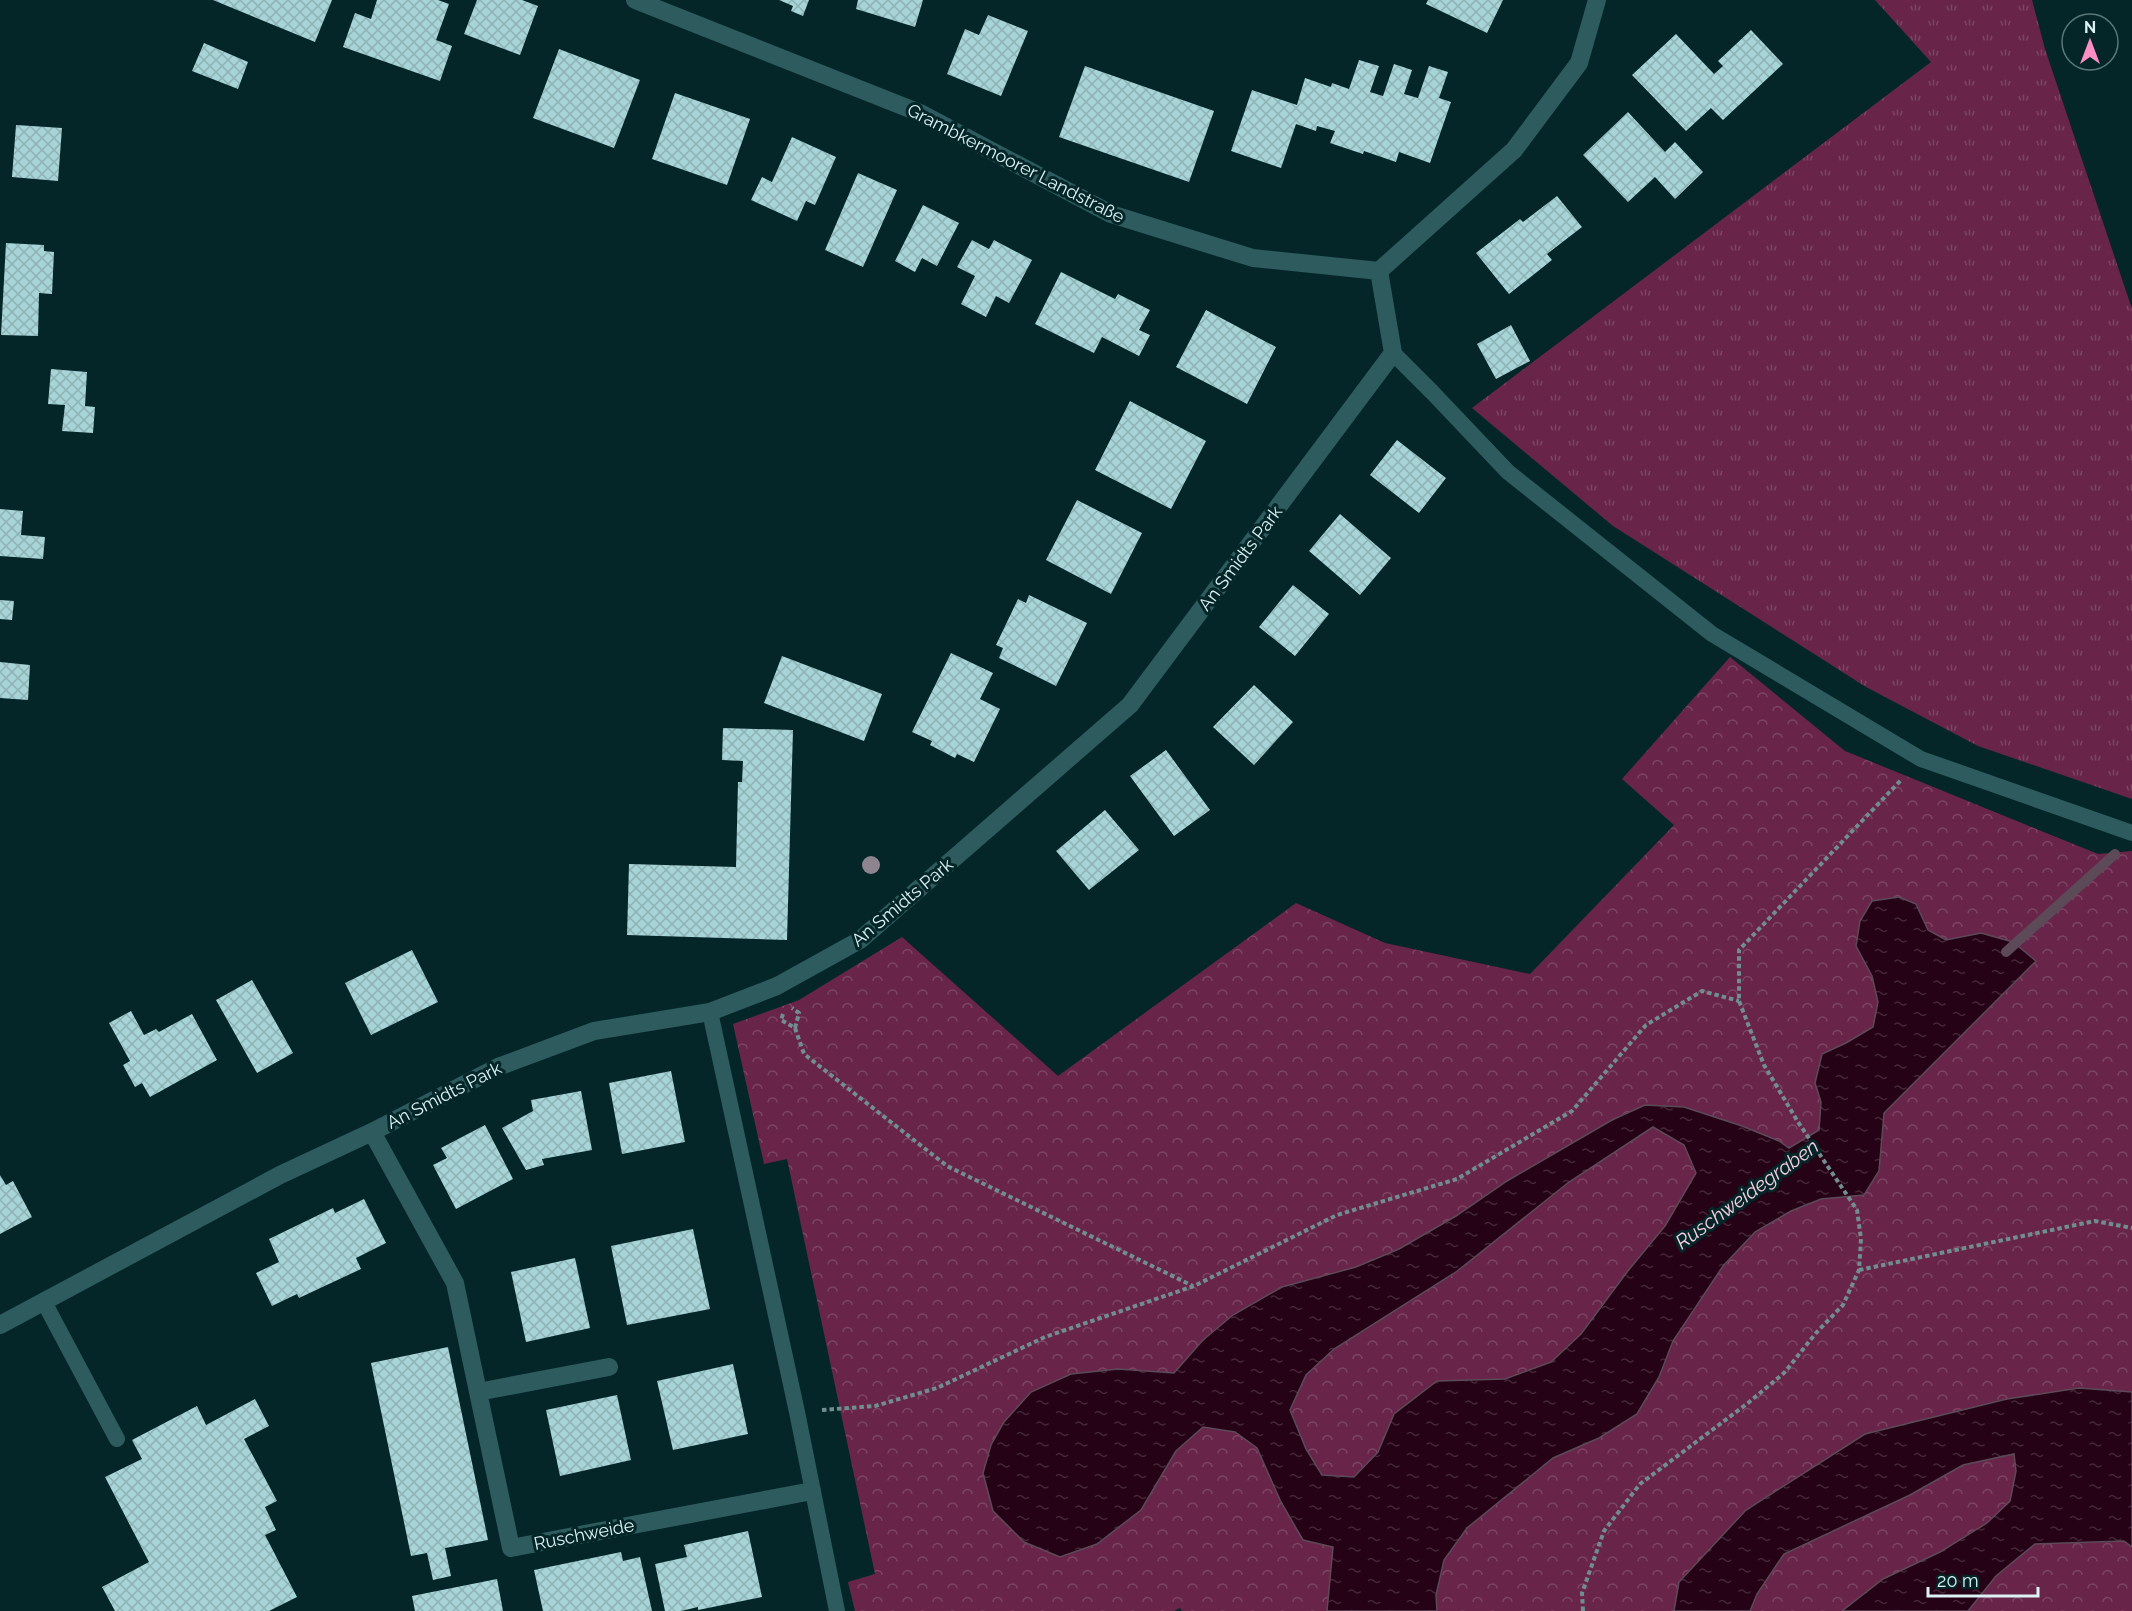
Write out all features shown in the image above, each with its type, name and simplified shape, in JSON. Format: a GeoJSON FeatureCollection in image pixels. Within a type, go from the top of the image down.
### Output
{"type":"FeatureCollection","features":[{"type":"Feature","properties":{"kind":"street"},"geometry":{"type":"LineString","coordinates":[[1393,353],[1379,271],[1514,150],[1579,63],[1597,0]]}},
{"type":"Feature","properties":{"kind":"street","name":"Grambkermoorer Landstraße"},"geometry":{"type":"LineString","coordinates":[[643,1],[920,113],[1111,214],[1253,258],[1379,271]]}},
{"type":"Feature","properties":{"kind":"street","name":"An Smidts Park"},"geometry":{"type":"LineString","coordinates":[[0,1325],[280,1174],[372,1132],[498,1067],[594,1031],[710,1012],[777,986],[860,940],[1130,705],[1393,353]]}},
{"type":"Feature","properties":{"kind":"street","name":"Ruschweide"},"geometry":{"type":"LineString","coordinates":[[372,1132],[455,1282],[511,1548],[813,1491]]}},
{"type":"Feature","properties":{"kind":"street"},"geometry":{"type":"LineString","coordinates":[[478,1392],[609,1367]]}},
{"type":"Feature","properties":{"kind":"lane"},"geometry":{"type":"LineString","coordinates":[[1393,353],[1508,472],[1712,634],[1921,759],[2132,833]]}},
{"type":"Feature","properties":{"kind":"lane"},"geometry":{"type":"LineString","coordinates":[[710,1012],[797,1412],[837,1611]]}},
{"type":"Feature","properties":{"kind":"lane"},"geometry":{"type":"LineString","coordinates":[[44,1302],[117,1439]]}},
{"type":"Feature","properties":{"kind":"path"},"geometry":{"type":"LineString","coordinates":[[1583,1611],[1581,1593],[1604,1531],[1640,1484],[1784,1373],[1816,1333],[1843,1305],[1859,1270],[1861,1239],[1857,1210],[1798,1122],[1764,1065],[1740,1001],[1739,950],[1921,759]]}},
{"type":"Feature","properties":{"kind":"path"},"geometry":{"type":"LineString","coordinates":[[797,1412],[875,1406],[937,1388],[1045,1336],[1194,1286],[1337,1215],[1457,1179],[1572,1111],[1646,1025],[1702,991],[1740,1001]]}},
{"type":"Feature","properties":{"kind":"path"},"geometry":{"type":"LineString","coordinates":[[795,1028],[804,1054],[947,1166],[1194,1286]]}},
{"type":"Feature","properties":{"kind":"path"},"geometry":{"type":"LineString","coordinates":[[1859,1270],[2095,1221],[2132,1228]]}},
{"type":"Feature","properties":{"kind":"green space"},"geometry":{"type":"Polygon","coordinates":[[[1875,0],[2032,0],[2045,49],[2132,309],[2132,799],[1978,746],[1866,687],[1613,526],[1472,408],[1931,62],[1875,0]]]}},
{"type":"Feature","properties":{"kind":"green space"},"geometry":{"type":"Polygon","coordinates":[[[1730,657],[1845,751],[2098,854],[2132,851],[2132,1611],[1182,1611],[1180,1608],[1174,1611],[855,1611],[848,1582],[875,1574],[787,1159],[764,1164],[733,1024],[799,1000],[902,937],[1058,1076],[1296,903],[1385,943],[1530,974],[1674,825],[1622,779],[1730,657]]]}},
{"type":"Feature","properties":{"kind":"water"},"geometry":{"type":"Polygon","coordinates":[[[1899,897],[1916,904],[1928,930],[1946,940],[1981,933],[2013,942],[2036,961],[1884,1113],[1879,1171],[1864,1195],[1821,1199],[1791,1211],[1755,1232],[1723,1266],[1673,1341],[1659,1377],[1637,1414],[1599,1438],[1553,1458],[1467,1528],[1444,1560],[1436,1595],[1437,1611],[1327,1611],[1333,1547],[1303,1540],[1281,1502],[1257,1448],[1235,1432],[1203,1427],[1176,1451],[1141,1510],[1097,1544],[1060,1557],[1024,1542],[993,1511],[983,1473],[991,1445],[1004,1422],[1031,1392],[1071,1374],[1118,1369],[1174,1373],[1203,1340],[1233,1315],[1282,1287],[1356,1267],[1399,1249],[1456,1216],[1507,1181],[1612,1120],[1645,1105],[1684,1107],[1742,1126],[1779,1141],[1789,1148],[1819,1130],[1821,1102],[1815,1083],[1822,1054],[1873,1027],[1878,1002],[1872,976],[1856,946],[1860,921],[1872,901],[1899,897]],[[1653,1127],[1569,1182],[1456,1272],[1334,1349],[1306,1375],[1290,1410],[1306,1449],[1322,1475],[1354,1477],[1378,1452],[1394,1414],[1437,1381],[1505,1379],[1551,1362],[1581,1334],[1665,1226],[1696,1173],[1684,1145],[1653,1127]]]}},
{"type":"Feature","properties":{"kind":"water"},"geometry":{"type":"Polygon","coordinates":[[[2079,1388],[2132,1392],[2132,1547],[2124,1541],[2035,1544],[1996,1576],[1968,1611],[1842,1611],[1883,1579],[1940,1552],[1987,1523],[2010,1501],[2016,1471],[2014,1454],[1963,1465],[1910,1495],[1784,1554],[1757,1594],[1750,1611],[1674,1611],[1679,1582],[1746,1510],[1865,1434],[2007,1399],[2079,1388]]]}},
{"type":"Feature","properties":{"kind":"building"},"geometry":{"type":"Polygon","coordinates":[[[213,0],[332,0],[315,42],[213,0]]]}},
{"type":"Feature","properties":{"kind":"building"},"geometry":{"type":"Polygon","coordinates":[[[377,0],[438,0],[449,4],[436,40],[452,46],[440,81],[343,47],[355,13],[371,19],[377,0]]]}},
{"type":"Feature","properties":{"kind":"building"},"geometry":{"type":"Polygon","coordinates":[[[477,0],[522,0],[538,6],[520,55],[464,34],[477,0]]]}},
{"type":"Feature","properties":{"kind":"building"},"geometry":{"type":"Polygon","coordinates":[[[779,0],[809,0],[803,16],[791,11],[793,6],[779,0]]]}},
{"type":"Feature","properties":{"kind":"building"},"geometry":{"type":"Polygon","coordinates":[[[858,0],[923,0],[915,27],[856,9],[858,0]]]}},
{"type":"Feature","properties":{"kind":"building"},"geometry":{"type":"Polygon","coordinates":[[[1428,0],[1503,0],[1487,33],[1426,4],[1428,0]]]}},
{"type":"Feature","properties":{"kind":"building"},"geometry":{"type":"Polygon","coordinates":[[[988,15],[1028,31],[1001,96],[947,74],[965,29],[979,35],[988,15]]]}},
{"type":"Feature","properties":{"kind":"building"},"geometry":{"type":"Polygon","coordinates":[[[1751,30],[1783,64],[1723,120],[1711,108],[1686,131],[1632,75],[1676,34],[1714,74],[1723,66],[1718,61],[1751,30]]]}},
{"type":"Feature","properties":{"kind":"building"},"geometry":{"type":"Polygon","coordinates":[[[204,43],[248,62],[238,89],[192,71],[204,43]]]}},
{"type":"Feature","properties":{"kind":"building"},"geometry":{"type":"Polygon","coordinates":[[[559,49],[640,80],[614,148],[533,118],[559,49]]]}},
{"type":"Feature","properties":{"kind":"building"},"geometry":{"type":"Polygon","coordinates":[[[1359,60],[1379,66],[1370,92],[1383,96],[1394,64],[1412,70],[1404,94],[1418,98],[1429,66],[1448,72],[1439,98],[1451,102],[1430,163],[1399,152],[1396,162],[1364,151],[1363,154],[1330,143],[1335,131],[1317,126],[1316,131],[1296,124],[1281,168],[1231,151],[1252,90],[1297,105],[1305,78],[1331,87],[1332,83],[1349,89],[1359,60]]]}},
{"type":"Feature","properties":{"kind":"building"},"geometry":{"type":"Polygon","coordinates":[[[1085,66],[1214,111],[1189,182],[1059,137],[1085,66]]]}},
{"type":"Feature","properties":{"kind":"building"},"geometry":{"type":"Polygon","coordinates":[[[675,93],[750,119],[727,185],[652,159],[675,93]]]}},
{"type":"Feature","properties":{"kind":"building"},"geometry":{"type":"Polygon","coordinates":[[[1628,112],[1665,152],[1675,142],[1703,172],[1675,199],[1655,177],[1628,202],[1583,155],[1628,112]]]}},
{"type":"Feature","properties":{"kind":"building"},"geometry":{"type":"Polygon","coordinates":[[[16,125],[62,128],[58,181],[12,177],[16,125]]]}},
{"type":"Feature","properties":{"kind":"building"},"geometry":{"type":"Polygon","coordinates":[[[792,137],[836,157],[815,205],[806,201],[797,221],[751,200],[762,177],[772,182],[792,137]]]}},
{"type":"Feature","properties":{"kind":"building"},"geometry":{"type":"Polygon","coordinates":[[[858,173],[897,190],[863,267],[825,250],[858,173]]]}},
{"type":"Feature","properties":{"kind":"building"},"geometry":{"type":"Polygon","coordinates":[[[1557,196],[1582,227],[1547,254],[1552,260],[1509,294],[1476,253],[1520,219],[1523,222],[1557,196]]]}},
{"type":"Feature","properties":{"kind":"building"},"geometry":{"type":"Polygon","coordinates":[[[923,205],[959,223],[937,266],[922,258],[915,272],[895,261],[923,205]]]}},
{"type":"Feature","properties":{"kind":"building"},"geometry":{"type":"Polygon","coordinates":[[[972,240],[989,249],[994,240],[1032,260],[1009,303],[996,296],[986,317],[961,304],[975,276],[957,267],[972,240]]]}},
{"type":"Feature","properties":{"kind":"building"},"geometry":{"type":"Polygon","coordinates":[[[6,243],[44,245],[44,251],[54,252],[52,294],[39,293],[38,336],[1,335],[6,243]]]}},
{"type":"Feature","properties":{"kind":"building"},"geometry":{"type":"Polygon","coordinates":[[[1061,272],[1115,299],[1118,294],[1150,310],[1139,330],[1150,335],[1139,356],[1102,337],[1094,353],[1035,324],[1061,272]]]}},
{"type":"Feature","properties":{"kind":"building"},"geometry":{"type":"Polygon","coordinates":[[[1206,310],[1276,347],[1247,404],[1176,367],[1206,310]]]}},
{"type":"Feature","properties":{"kind":"building"},"geometry":{"type":"Polygon","coordinates":[[[1511,325],[1530,361],[1496,379],[1477,344],[1511,325]]]}},
{"type":"Feature","properties":{"kind":"building"},"geometry":{"type":"Polygon","coordinates":[[[51,369],[87,372],[85,406],[95,407],[93,433],[62,431],[65,405],[48,404],[51,369]]]}},
{"type":"Feature","properties":{"kind":"building"},"geometry":{"type":"Polygon","coordinates":[[[1130,401],[1206,441],[1171,509],[1095,470],[1130,401]]]}},
{"type":"Feature","properties":{"kind":"building"},"geometry":{"type":"Polygon","coordinates":[[[1397,440],[1446,478],[1419,513],[1370,475],[1397,440]]]}},
{"type":"Feature","properties":{"kind":"building"},"geometry":{"type":"Polygon","coordinates":[[[1077,500],[1142,533],[1111,594],[1046,560],[1077,500]]]}},
{"type":"Feature","properties":{"kind":"building"},"geometry":{"type":"Polygon","coordinates":[[[0,509],[23,511],[21,535],[45,537],[43,559],[0,556],[0,509]]]}},
{"type":"Feature","properties":{"kind":"building"},"geometry":{"type":"Polygon","coordinates":[[[1340,514],[1391,558],[1360,595],[1309,551],[1340,514]]]}},
{"type":"Feature","properties":{"kind":"building"},"geometry":{"type":"Polygon","coordinates":[[[1293,585],[1329,614],[1295,656],[1259,627],[1293,585]]]}},
{"type":"Feature","properties":{"kind":"building"},"geometry":{"type":"Polygon","coordinates":[[[1029,595],[1087,623],[1056,686],[999,658],[1003,648],[996,645],[1018,599],[1026,603],[1029,595]]]}},
{"type":"Feature","properties":{"kind":"building"},"geometry":{"type":"Polygon","coordinates":[[[0,600],[14,601],[12,620],[0,619],[0,600]]]}},
{"type":"Feature","properties":{"kind":"building"},"geometry":{"type":"Polygon","coordinates":[[[951,653],[993,673],[980,699],[1000,709],[974,762],[957,754],[955,758],[930,745],[932,741],[912,732],[951,653]]]}},
{"type":"Feature","properties":{"kind":"building"},"geometry":{"type":"Polygon","coordinates":[[[782,656],[882,694],[864,741],[764,703],[782,656]]]}},
{"type":"Feature","properties":{"kind":"building"},"geometry":{"type":"Polygon","coordinates":[[[0,662],[30,665],[28,700],[0,698],[0,662]]]}},
{"type":"Feature","properties":{"kind":"building"},"geometry":{"type":"Polygon","coordinates":[[[1254,685],[1293,722],[1254,765],[1213,727],[1254,685]]]}},
{"type":"Feature","properties":{"kind":"building"},"geometry":{"type":"Polygon","coordinates":[[[723,728],[793,730],[787,940],[627,935],[629,864],[736,867],[738,782],[742,782],[743,761],[722,760],[723,728]]]}},
{"type":"Feature","properties":{"kind":"building"},"geometry":{"type":"Polygon","coordinates":[[[1166,750],[1210,810],[1174,836],[1130,776],[1166,750]]]}},
{"type":"Feature","properties":{"kind":"building"},"geometry":{"type":"Polygon","coordinates":[[[1105,810],[1139,850],[1089,890],[1056,851],[1105,810]]]}},
{"type":"Feature","properties":{"kind":"building"},"geometry":{"type":"Polygon","coordinates":[[[412,950],[438,1002],[371,1035],[345,983],[412,950]]]}},
{"type":"Feature","properties":{"kind":"building"},"geometry":{"type":"Polygon","coordinates":[[[252,980],[293,1053],[257,1073],[216,1000],[252,980]]]}},
{"type":"Feature","properties":{"kind":"building"},"geometry":{"type":"Polygon","coordinates":[[[131,1011],[144,1035],[156,1029],[159,1032],[192,1014],[217,1060],[150,1097],[142,1083],[135,1087],[123,1065],[130,1061],[109,1023],[131,1011]]]}},
{"type":"Feature","properties":{"kind":"building"},"geometry":{"type":"Polygon","coordinates":[[[671,1071],[685,1142],[622,1154],[609,1083],[671,1071]]]}},
{"type":"Feature","properties":{"kind":"building"},"geometry":{"type":"Polygon","coordinates":[[[581,1091],[592,1150],[542,1159],[544,1165],[526,1170],[502,1128],[533,1111],[531,1100],[581,1091]]]}},
{"type":"Feature","properties":{"kind":"building"},"geometry":{"type":"Polygon","coordinates":[[[485,1125],[513,1179],[456,1209],[433,1165],[447,1158],[441,1148],[485,1125]]]}},
{"type":"Feature","properties":{"kind":"building"},"geometry":{"type":"Polygon","coordinates":[[[0,1175],[6,1185],[13,1181],[32,1217],[0,1234],[0,1175]]]}},
{"type":"Feature","properties":{"kind":"building"},"geometry":{"type":"Polygon","coordinates":[[[364,1199],[386,1243],[356,1258],[361,1269],[299,1298],[297,1294],[272,1306],[256,1273],[279,1262],[269,1239],[333,1208],[335,1213],[364,1199]]]}},
{"type":"Feature","properties":{"kind":"building"},"geometry":{"type":"Polygon","coordinates":[[[693,1229],[710,1309],[627,1325],[611,1246],[693,1229]]]}},
{"type":"Feature","properties":{"kind":"building"},"geometry":{"type":"Polygon","coordinates":[[[575,1258],[590,1328],[526,1342],[511,1272],[575,1258]]]}},
{"type":"Feature","properties":{"kind":"building"},"geometry":{"type":"Polygon","coordinates":[[[448,1347],[488,1540],[445,1548],[451,1576],[433,1580],[427,1553],[411,1556],[371,1363],[448,1347]]]}},
{"type":"Feature","properties":{"kind":"building"},"geometry":{"type":"Polygon","coordinates":[[[733,1364],[748,1434],[673,1450],[657,1381],[733,1364]]]}},
{"type":"Feature","properties":{"kind":"building"},"geometry":{"type":"Polygon","coordinates":[[[617,1395],[631,1460],[560,1476],[546,1410],[617,1395]]]}},
{"type":"Feature","properties":{"kind":"building"},"geometry":{"type":"Polygon","coordinates":[[[255,1399],[269,1426],[244,1439],[277,1501],[265,1507],[276,1530],[265,1535],[297,1597],[269,1611],[115,1611],[102,1587],[149,1562],[105,1477],[142,1459],[132,1440],[197,1406],[206,1425],[255,1399]]]}},
{"type":"Feature","properties":{"kind":"building"},"geometry":{"type":"Polygon","coordinates":[[[748,1531],[762,1597],[698,1610],[698,1607],[681,1611],[665,1611],[655,1564],[687,1557],[684,1545],[748,1531]]]}},
{"type":"Feature","properties":{"kind":"building"},"geometry":{"type":"Polygon","coordinates":[[[621,1552],[623,1561],[640,1557],[652,1611],[543,1611],[534,1570],[621,1552]]]}},
{"type":"Feature","properties":{"kind":"building"},"geometry":{"type":"Polygon","coordinates":[[[497,1579],[503,1611],[415,1611],[412,1596],[497,1579]]]}},
{"type":"Feature","properties":{"kind":"waterway","name":"Ruschweidegraben"},"geometry":{"type":"LineString","coordinates":[[2006,952],[2115,854]]}}]}
